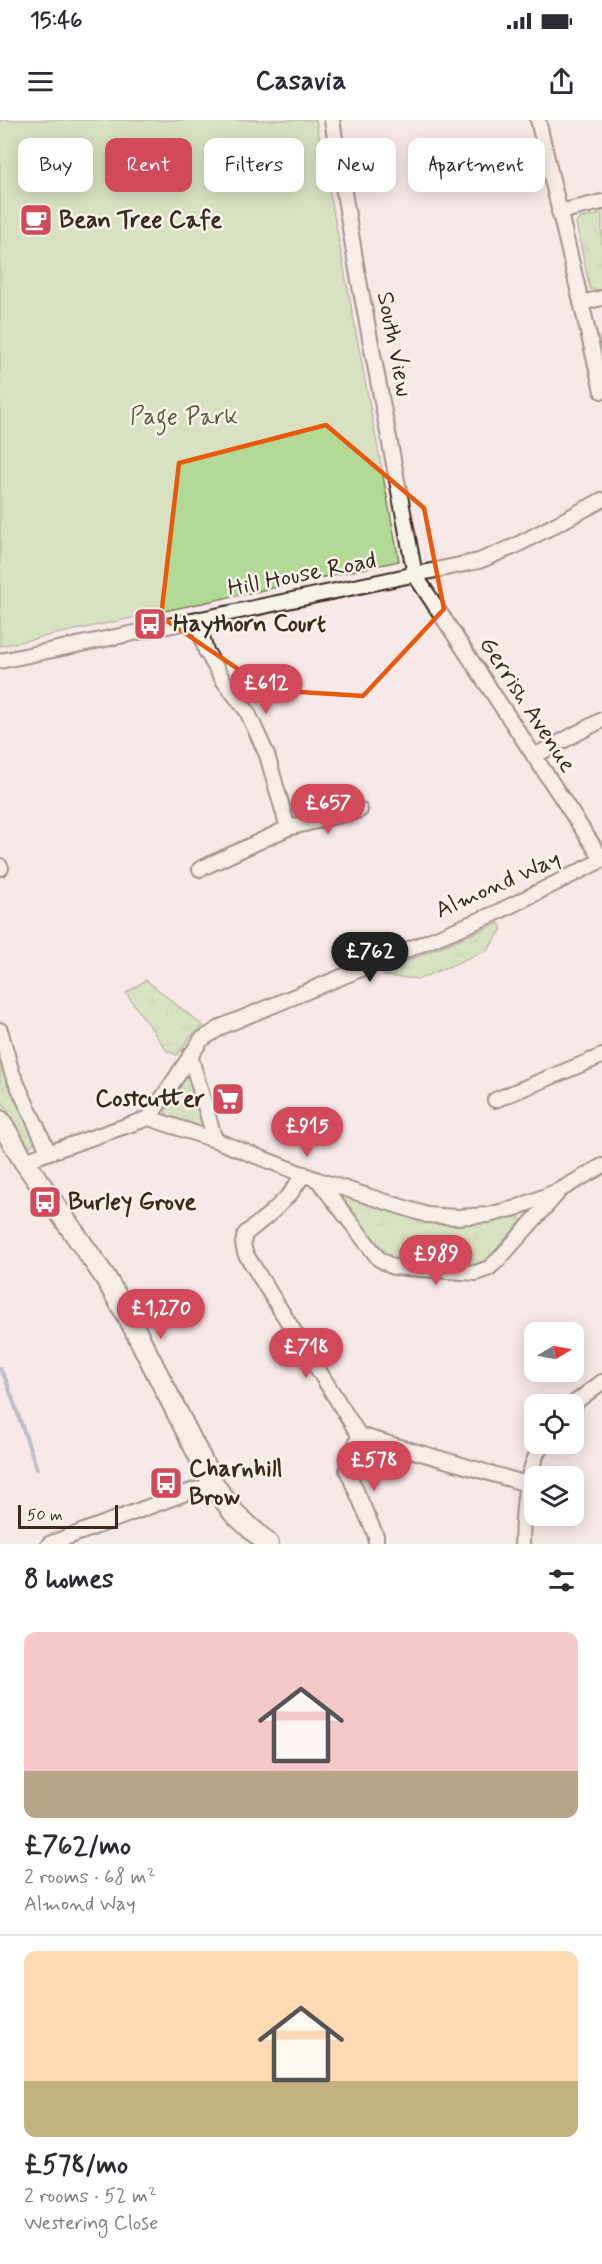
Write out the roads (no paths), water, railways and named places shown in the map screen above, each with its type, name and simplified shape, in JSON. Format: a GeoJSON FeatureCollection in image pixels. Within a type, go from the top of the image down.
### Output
{"type":"FeatureCollection","features":[{"type":"Feature","properties":{"kind":"main road"},"geometry":{"type":"LineString","coordinates":[[0,1121],[24,1161],[105,1277],[131,1322],[214,1485],[233,1512],[268,1544]]}},
{"type":"Feature","properties":{"kind":"street","name":"South View"},"geometry":{"type":"LineString","coordinates":[[332,120],[357,270],[415,575]]}},
{"type":"Feature","properties":{"kind":"street"},"geometry":{"type":"LineString","coordinates":[[538,120],[602,391]]}},
{"type":"Feature","properties":{"kind":"street"},"geometry":{"type":"LineString","coordinates":[[560,212],[602,202]]}},
{"type":"Feature","properties":{"kind":"street"},"geometry":{"type":"LineString","coordinates":[[581,303],[602,298]]}},
{"type":"Feature","properties":{"kind":"street","name":"Hill House Road"},"geometry":{"type":"LineString","coordinates":[[0,661],[479,561],[515,546],[602,500]]}},
{"type":"Feature","properties":{"kind":"street","name":"Gerrish Avenue"},"geometry":{"type":"LineString","coordinates":[[415,575],[602,859]]}},
{"type":"Feature","properties":{"kind":"street"},"geometry":{"type":"LineString","coordinates":[[197,620],[206,651],[247,711],[267,755],[288,828]]}},
{"type":"Feature","properties":{"kind":"street"},"geometry":{"type":"LineString","coordinates":[[534,756],[602,720]]}},
{"type":"Feature","properties":{"kind":"street"},"geometry":{"type":"LineString","coordinates":[[201,869],[288,828],[360,810]]}},
{"type":"Feature","properties":{"kind":"street","name":"Almond Way"},"geometry":{"type":"LineString","coordinates":[[149,1119],[201,1040],[223,1026],[494,914],[602,859]]}},
{"type":"Feature","properties":{"kind":"street"},"geometry":{"type":"LineString","coordinates":[[0,1030],[12,1073],[48,1151]]}},
{"type":"Feature","properties":{"kind":"street"},"geometry":{"type":"LineString","coordinates":[[190,1055],[215,1140]]}},
{"type":"Feature","properties":{"kind":"street"},"geometry":{"type":"LineString","coordinates":[[495,1100],[602,1056]]}},
{"type":"Feature","properties":{"kind":"street"},"geometry":{"type":"LineString","coordinates":[[24,1161],[48,1151],[149,1119],[215,1140],[318,1180],[427,1215],[456,1217],[488,1215],[516,1208],[560,1190],[602,1166]]}},
{"type":"Feature","properties":{"kind":"street"},"geometry":{"type":"LineString","coordinates":[[304,1174],[290,1194],[245,1234],[243,1243],[245,1253],[359,1435],[524,1483]]}},
{"type":"Feature","properties":{"kind":"street"},"geometry":{"type":"LineString","coordinates":[[318,1180],[379,1259],[393,1267],[476,1273],[489,1268],[499,1259],[560,1190]]}},
{"type":"Feature","properties":{"kind":"street"},"geometry":{"type":"LineString","coordinates":[[584,1396],[602,1382]]}},
{"type":"Feature","properties":{"kind":"street"},"geometry":{"type":"LineString","coordinates":[[359,1435],[347,1470],[376,1536],[376,1544]]}},
{"type":"Feature","properties":{"kind":"street"},"geometry":{"type":"LineString","coordinates":[[54,1544],[191,1491],[214,1485]]}},
{"type":"Feature","properties":{"kind":"street"},"geometry":{"type":"LineString","coordinates":[[522,1544],[524,1509]]}},
{"type":"Feature","properties":{"kind":"waterway"},"geometry":{"type":"LineString","coordinates":[[0,1369],[6,1380],[37,1469]]}},
{"type":"Feature","properties":{"kind":"place","name":"Bean Tree Cafe"},"geometry":{"type":"Point","coordinates":[36,220]}},
{"type":"Feature","properties":{"kind":"place","name":"Haythorn Court"},"geometry":{"type":"Point","coordinates":[150,624]}},
{"type":"Feature","properties":{"kind":"place","name":"Costcutter"},"geometry":{"type":"Point","coordinates":[228,1099]}},
{"type":"Feature","properties":{"kind":"place","name":"Burley Grove"},"geometry":{"type":"Point","coordinates":[45,1202]}},
{"type":"Feature","properties":{"kind":"place","name":"Charnhill Brow"},"geometry":{"type":"Point","coordinates":[166,1483]}},
{"type":"Feature","properties":{"kind":"park label","name":"Page Park"},"geometry":{"type":"Point","coordinates":[184,417]}}]}
